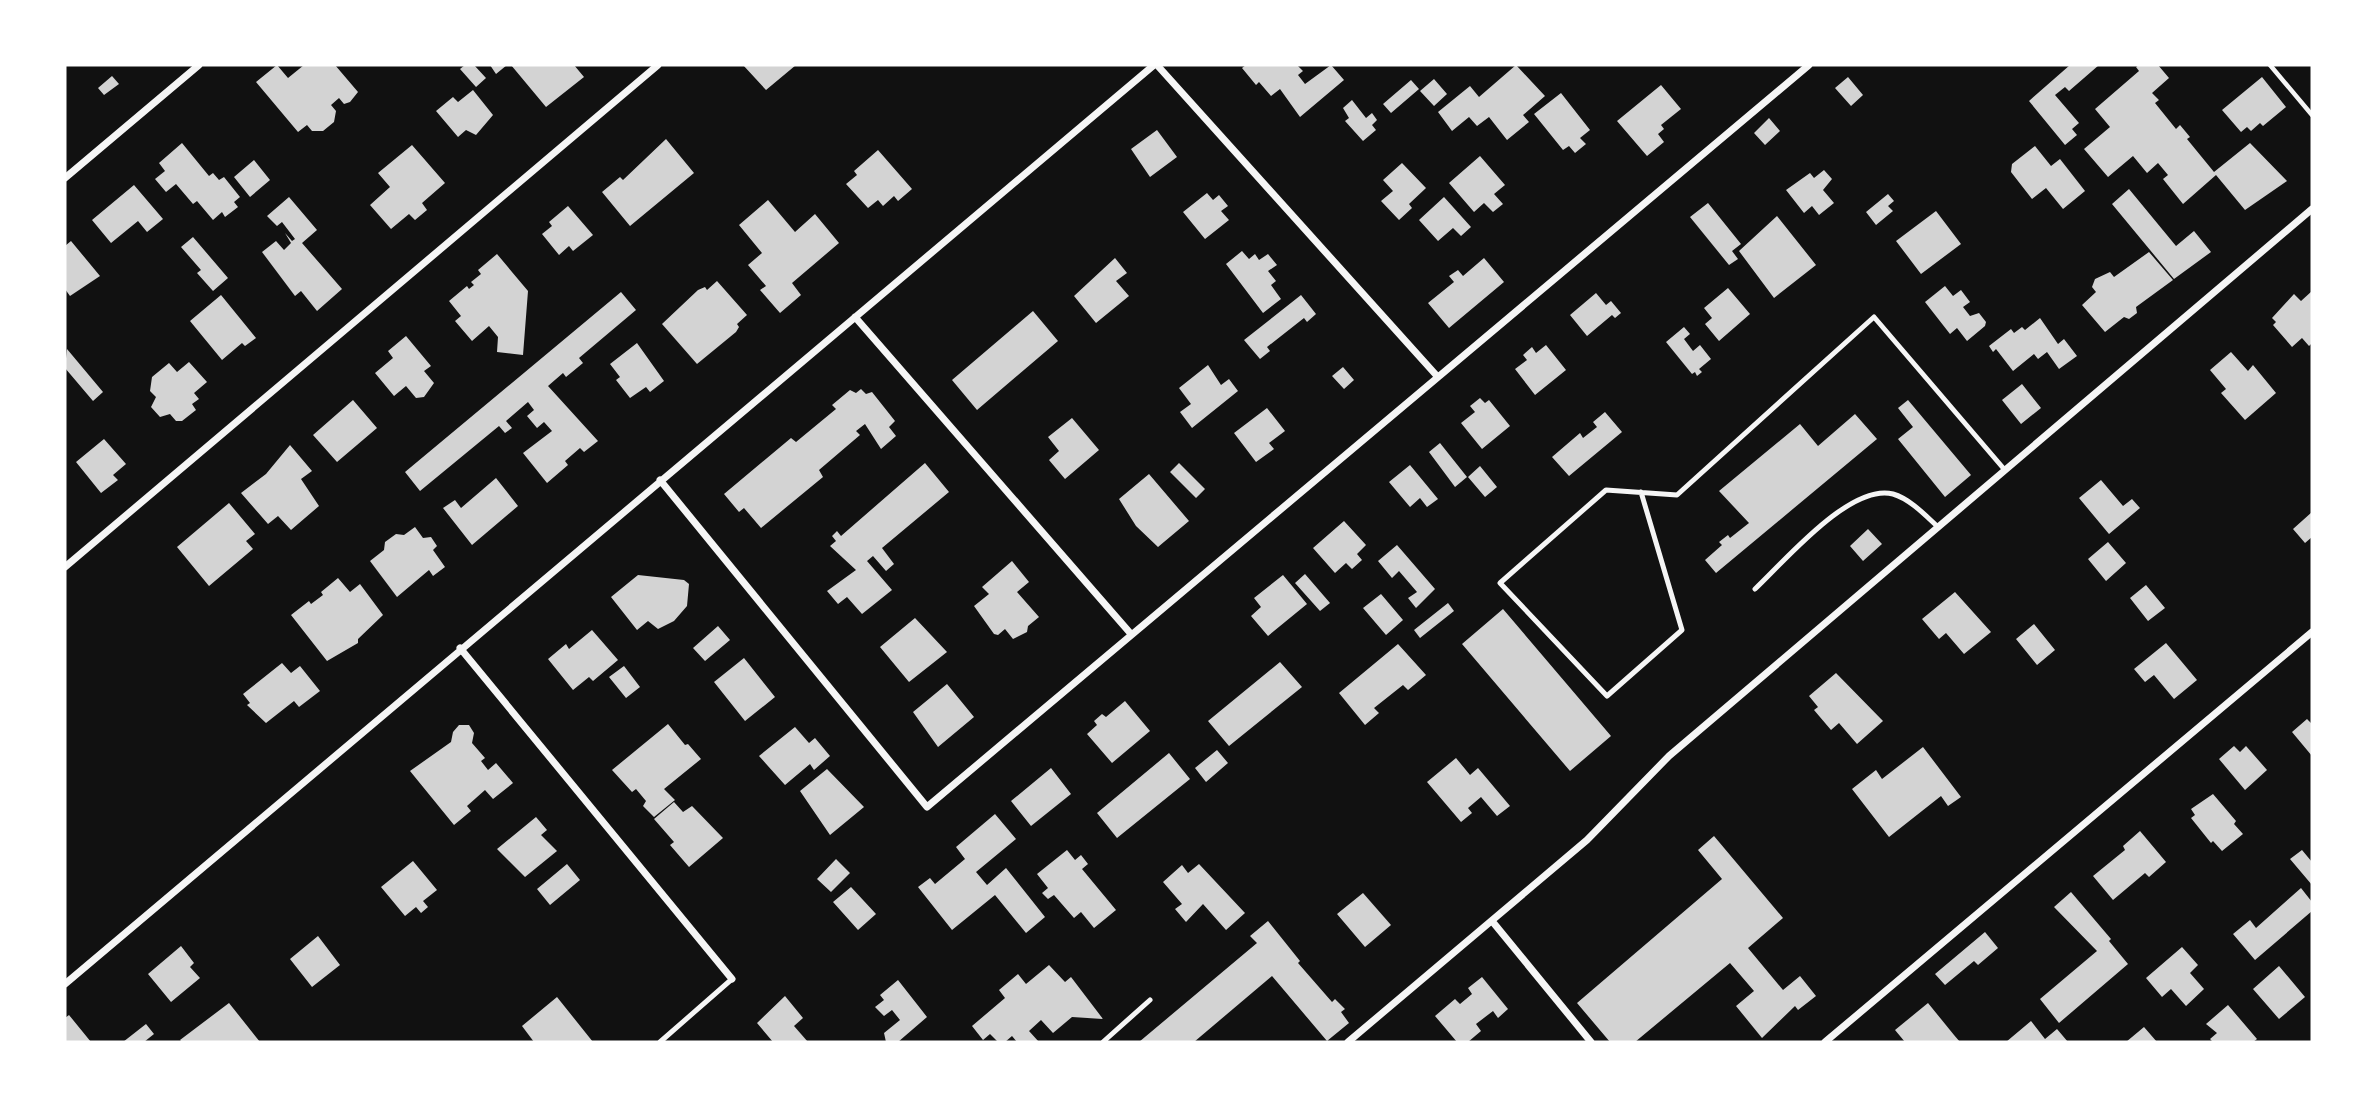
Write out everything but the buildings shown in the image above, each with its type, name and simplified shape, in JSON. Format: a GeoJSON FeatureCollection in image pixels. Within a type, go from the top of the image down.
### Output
{"type":"FeatureCollection","features":[{"type":"Feature","properties":{"kind":"street"},"geometry":{"type":"LineString","coordinates":[[65,178],[199,65]]}},
{"type":"Feature","properties":{"kind":"street"},"geometry":{"type":"LineString","coordinates":[[65,566],[658,65]]}},
{"type":"Feature","properties":{"kind":"street"},"geometry":{"type":"LineString","coordinates":[[65,984],[460,648],[1156,65],[1437,376]]}},
{"type":"Feature","properties":{"kind":"street"},"geometry":{"type":"LineString","coordinates":[[660,480],[927,807],[1808,65]]}},
{"type":"Feature","properties":{"kind":"street"},"geometry":{"type":"LineString","coordinates":[[1348,1042],[1587,840],[1669,756],[2312,209]]}},
{"type":"Feature","properties":{"kind":"street"},"geometry":{"type":"LineString","coordinates":[[855,317],[1131,634]]}},
{"type":"Feature","properties":{"kind":"street"},"geometry":{"type":"LineString","coordinates":[[1825,1042],[2312,632]]}},
{"type":"Feature","properties":{"kind":"street"},"geometry":{"type":"LineString","coordinates":[[460,648],[732,979]]}},
{"type":"Feature","properties":{"kind":"street"},"geometry":{"type":"LineString","coordinates":[[1492,921],[1591,1042]]}},
{"type":"Feature","properties":{"kind":"lane"},"geometry":{"type":"LineString","coordinates":[[1641,492],[1682,630],[1607,696],[1500,583],[1606,490],[1641,492],[1677,495],[1874,317],[2004,469]]}},
{"type":"Feature","properties":{"kind":"lane"},"geometry":{"type":"LineString","coordinates":[[1755,589],[1844,506],[1868,495],[1893,494],[1917,508],[1937,526]]}},
{"type":"Feature","properties":{"kind":"lane"},"geometry":{"type":"LineString","coordinates":[[660,1042],[732,979]]}},
{"type":"Feature","properties":{"kind":"lane"},"geometry":{"type":"LineString","coordinates":[[1103,1042],[1150,1000]]}},
{"type":"Feature","properties":{"kind":"path"},"geometry":{"type":"LineString","coordinates":[[2270,65],[2312,115]]}}]}
